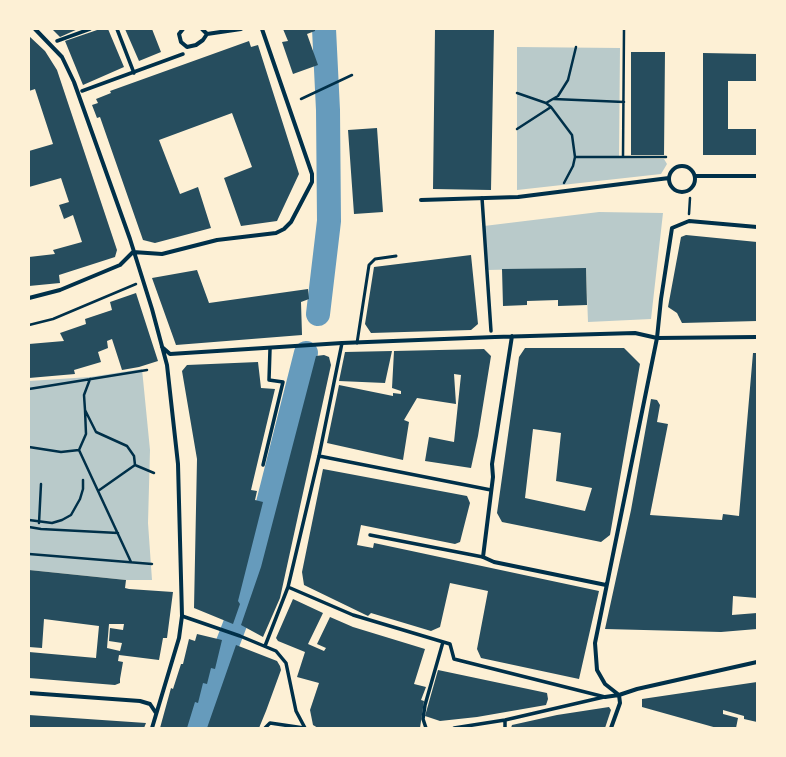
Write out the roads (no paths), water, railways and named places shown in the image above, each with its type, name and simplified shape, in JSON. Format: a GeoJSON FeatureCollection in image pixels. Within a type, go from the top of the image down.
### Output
{"type":"FeatureCollection","features":[{"type":"Feature","properties":{"kind":"street"},"geometry":{"type":"LineString","coordinates":[[35,29],[62,57],[74,82],[152,309],[168,372],[178,464],[182,616],[179,638],[152,728]]}},
{"type":"Feature","properties":{"kind":"street"},"geometry":{"type":"LineString","coordinates":[[57,40],[90,29]]}},
{"type":"Feature","properties":{"kind":"street"},"geometry":{"type":"LineString","coordinates":[[117,29],[134,73]]}},
{"type":"Feature","properties":{"kind":"street"},"geometry":{"type":"LineString","coordinates":[[183,29],[179,34],[181,42],[186,47],[196,45],[204,40],[207,34]]}},
{"type":"Feature","properties":{"kind":"street"},"geometry":{"type":"LineString","coordinates":[[202,29],[207,34]]}},
{"type":"Feature","properties":{"kind":"street"},"geometry":{"type":"LineString","coordinates":[[207,34],[241,29]]}},
{"type":"Feature","properties":{"kind":"street"},"geometry":{"type":"LineString","coordinates":[[29,298],[60,290],[120,265],[133,252],[162,254],[217,240],[276,233],[284,229],[291,222],[312,182],[312,174],[262,29]]}},
{"type":"Feature","properties":{"kind":"street"},"geometry":{"type":"LineString","coordinates":[[82,91],[183,54]]}},
{"type":"Feature","properties":{"kind":"street"},"geometry":{"type":"LineString","coordinates":[[682,166],[689,168],[695,176],[692,187],[681,192],[674,188],[669,178],[671,172],[682,166]]}},
{"type":"Feature","properties":{"kind":"street"},"geometry":{"type":"LineString","coordinates":[[695,176],[757,176]]}},
{"type":"Feature","properties":{"kind":"street"},"geometry":{"type":"LineString","coordinates":[[421,200],[511,198],[669,178]]}},
{"type":"Feature","properties":{"kind":"street"},"geometry":{"type":"LineString","coordinates":[[482,198],[491,331]]}},
{"type":"Feature","properties":{"kind":"street"},"geometry":{"type":"LineString","coordinates":[[611,728],[620,703],[619,695],[605,684],[597,670],[595,643],[657,338],[661,299],[672,228],[689,221],[757,227]]}},
{"type":"Feature","properties":{"kind":"street"},"geometry":{"type":"LineString","coordinates":[[162,347],[170,354],[270,349],[342,343],[512,336],[636,333],[657,338],[757,337]]}},
{"type":"Feature","properties":{"kind":"street"},"geometry":{"type":"LineString","coordinates":[[483,557],[491,490],[492,464],[512,336]]}},
{"type":"Feature","properties":{"kind":"street"},"geometry":{"type":"LineString","coordinates":[[265,646],[288,587],[319,456],[342,343]]}},
{"type":"Feature","properties":{"kind":"street"},"geometry":{"type":"LineString","coordinates":[[263,465],[283,382],[269,380],[270,349]]}},
{"type":"Feature","properties":{"kind":"street"},"geometry":{"type":"LineString","coordinates":[[319,456],[491,490]]}},
{"type":"Feature","properties":{"kind":"street"},"geometry":{"type":"LineString","coordinates":[[370,535],[483,557],[494,562],[606,585]]}},
{"type":"Feature","properties":{"kind":"street"},"geometry":{"type":"LineString","coordinates":[[288,587],[354,615],[450,644],[454,659],[605,696]]}},
{"type":"Feature","properties":{"kind":"street"},"geometry":{"type":"LineString","coordinates":[[182,616],[240,636],[276,651],[286,663],[296,711],[304,728]]}},
{"type":"Feature","properties":{"kind":"street"},"geometry":{"type":"LineString","coordinates":[[426,728],[423,719],[425,706],[443,642]]}},
{"type":"Feature","properties":{"kind":"street"},"geometry":{"type":"LineString","coordinates":[[454,728],[505,720],[605,696],[619,695],[637,689],[757,662]]}},
{"type":"Feature","properties":{"kind":"street"},"geometry":{"type":"LineString","coordinates":[[29,693],[140,701],[150,704],[156,713]]}},
{"type":"Feature","properties":{"kind":"street"},"geometry":{"type":"LineString","coordinates":[[505,720],[505,728]]}},
{"type":"Feature","properties":{"kind":"street"},"geometry":{"type":"LineString","coordinates":[[266,728],[270,722],[304,728]]}},
{"type":"Feature","properties":{"kind":"lane"},"geometry":{"type":"LineString","coordinates":[[357,343],[369,264],[375,259],[396,256]]}},
{"type":"Feature","properties":{"kind":"waterway"},"geometry":{"type":"LineString","coordinates":[[318,314],[329,221],[328,110],[324,29]]}},
{"type":"Feature","properties":{"kind":"waterway"},"geometry":{"type":"LineString","coordinates":[[195,728],[242,606],[306,353]]}}]}
